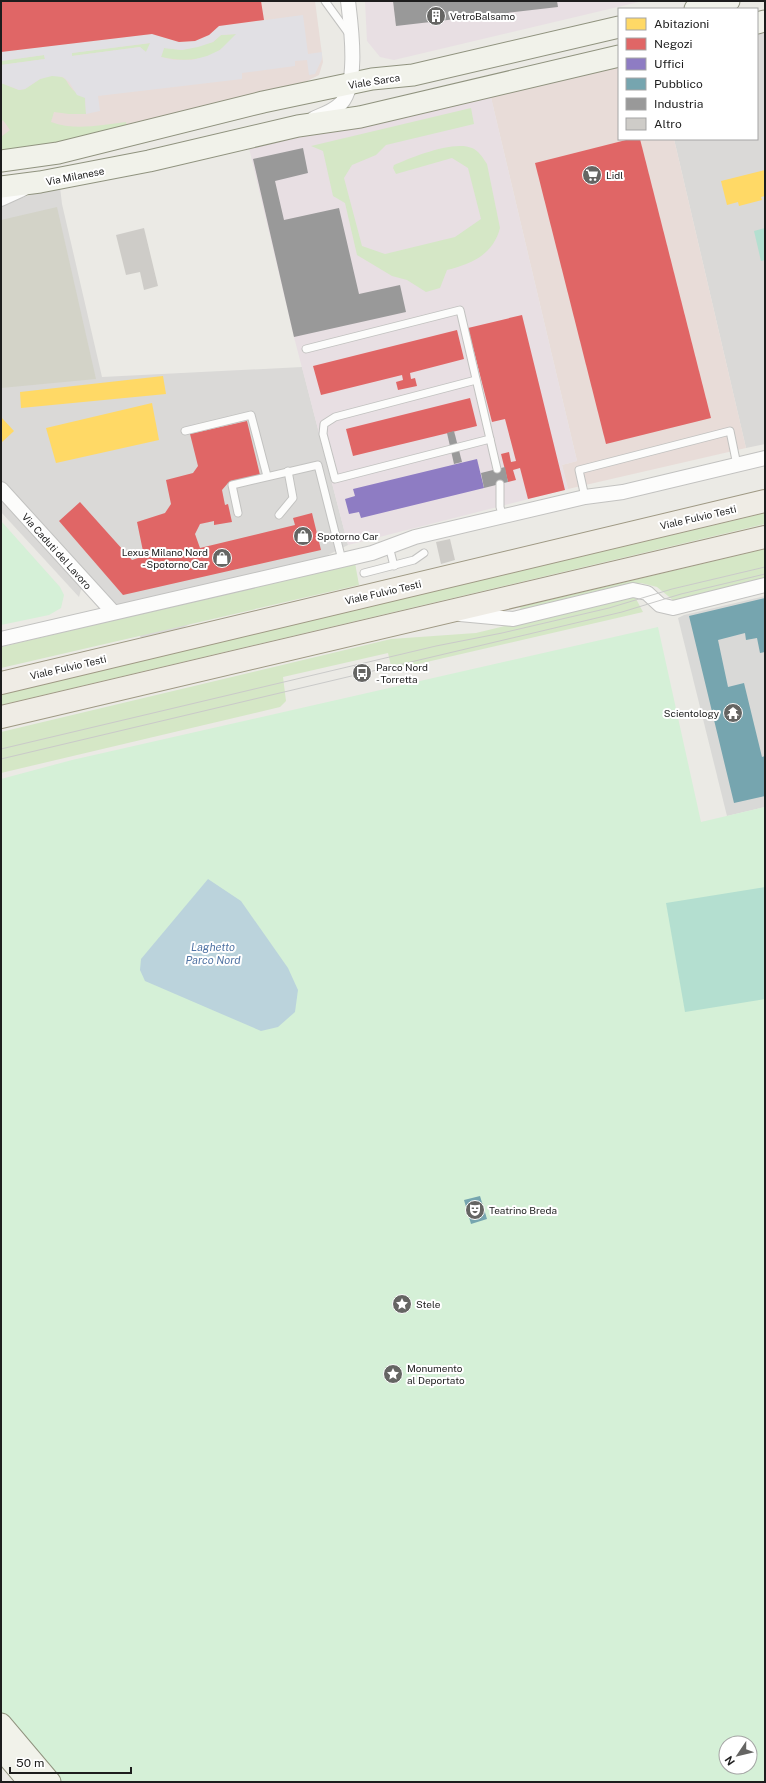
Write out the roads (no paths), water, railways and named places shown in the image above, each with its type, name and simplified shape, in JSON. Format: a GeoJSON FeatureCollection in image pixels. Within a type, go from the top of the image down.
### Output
{"type":"FeatureCollection","features":[{"type":"Feature","properties":{"kind":"main road","name":"Viale Fulvio Testi"},"geometry":{"type":"LineString","coordinates":[[1,683],[765,501]]}},
{"type":"Feature","properties":{"kind":"main road"},"geometry":{"type":"LineString","coordinates":[[1,717],[765,537]]}},
{"type":"Feature","properties":{"kind":"street"},"geometry":{"type":"LineString","coordinates":[[298,126],[339,106],[346,97],[350,84],[353,58],[348,1]]}},
{"type":"Feature","properties":{"kind":"street"},"geometry":{"type":"LineString","coordinates":[[699,8],[729,1]]}},
{"type":"Feature","properties":{"kind":"street","name":"Viale Sarca"},"geometry":{"type":"LineString","coordinates":[[1,161],[58,153],[263,102],[372,80],[413,75],[618,27]]}},
{"type":"Feature","properties":{"kind":"street"},"geometry":{"type":"LineString","coordinates":[[298,126],[360,117],[618,56]]}},
{"type":"Feature","properties":{"kind":"street","name":"Via Milanese"},"geometry":{"type":"LineString","coordinates":[[1,187],[40,182],[148,161],[298,126]]}},
{"type":"Feature","properties":{"kind":"street"},"geometry":{"type":"LineString","coordinates":[[1,199],[40,182]]}},
{"type":"Feature","properties":{"kind":"street"},"geometry":{"type":"LineString","coordinates":[[1,639],[342,560],[415,537],[586,497],[624,492],[765,458]]}},
{"type":"Feature","properties":{"kind":"street","name":"Via Caduti del Lavoro"},"geometry":{"type":"LineString","coordinates":[[1,489],[113,612]]}},
{"type":"Feature","properties":{"kind":"street"},"geometry":{"type":"LineString","coordinates":[[445,613],[513,619],[632,590],[647,593],[660,605],[673,608],[765,585]]}},
{"type":"Feature","properties":{"kind":"street"},"geometry":{"type":"LineString","coordinates":[[1,1724],[50,1782]]}},
{"type":"Feature","properties":{"kind":"street"},"geometry":{"type":"LineString","coordinates":[[1,1750],[29,1782]]}},
{"type":"Feature","properties":{"kind":"lane"},"geometry":{"type":"LineString","coordinates":[[325,1],[352,38]]}},
{"type":"Feature","properties":{"kind":"lane"},"geometry":{"type":"LineString","coordinates":[[329,1],[331,9]]}},
{"type":"Feature","properties":{"kind":"lane"},"geometry":{"type":"LineString","coordinates":[[306,349],[460,310],[497,469]]}},
{"type":"Feature","properties":{"kind":"lane"},"geometry":{"type":"LineString","coordinates":[[476,380],[334,417],[324,424],[324,434],[335,479],[490,439]]}},
{"type":"Feature","properties":{"kind":"lane"},"geometry":{"type":"LineString","coordinates":[[185,431],[251,415],[267,476]]}},
{"type":"Feature","properties":{"kind":"lane"},"geometry":{"type":"LineString","coordinates":[[586,497],[579,470],[730,431],[737,465]]}},
{"type":"Feature","properties":{"kind":"lane"},"geometry":{"type":"LineString","coordinates":[[238,513],[232,485],[318,465],[342,560]]}},
{"type":"Feature","properties":{"kind":"lane"},"geometry":{"type":"LineString","coordinates":[[279,515],[293,498],[288,471]]}},
{"type":"Feature","properties":{"kind":"lane"},"geometry":{"type":"LineString","coordinates":[[500,484],[500,506],[503,517]]}},
{"type":"Feature","properties":{"kind":"lane"},"geometry":{"type":"LineString","coordinates":[[389,546],[394,566]]}},
{"type":"Feature","properties":{"kind":"lane"},"geometry":{"type":"LineString","coordinates":[[364,573],[414,560],[424,553]]}},
{"type":"Feature","properties":{"kind":"water","name":"Laghetto Parco Nord"},"geometry":{"type":"Polygon","coordinates":[[[208,879],[241,901],[288,968],[298,990],[295,1012],[278,1027],[261,1031],[145,981],[140,970],[141,959],[208,879]]]}},
{"type":"Feature","properties":{"kind":"tram line"},"geometry":{"type":"LineString","coordinates":[[1,749],[436,646],[502,633],[609,608],[672,589],[765,567]]}},
{"type":"Feature","properties":{"kind":"tram line"},"geometry":{"type":"LineString","coordinates":[[1,759],[622,612],[681,594],[765,574]]}},
{"type":"Feature","properties":{"kind":"place","name":"VetroBalsamo"},"geometry":{"type":"Point","coordinates":[436,16]}},
{"type":"Feature","properties":{"kind":"place","name":"Lidl"},"geometry":{"type":"Point","coordinates":[592,175]}},
{"type":"Feature","properties":{"kind":"place","name":"Spotorno Car"},"geometry":{"type":"Point","coordinates":[303,536]}},
{"type":"Feature","properties":{"kind":"place","name":"Lexus Milano Nord - Spotorno Car"},"geometry":{"type":"Point","coordinates":[222,558]}},
{"type":"Feature","properties":{"kind":"place","name":"Parco Nord - Torretta"},"geometry":{"type":"Point","coordinates":[362,673]}},
{"type":"Feature","properties":{"kind":"place","name":"Scientology"},"geometry":{"type":"Point","coordinates":[733,713]}},
{"type":"Feature","properties":{"kind":"place","name":"Teatrino Breda"},"geometry":{"type":"Point","coordinates":[475,1210]}},
{"type":"Feature","properties":{"kind":"place","name":"Stele"},"geometry":{"type":"Point","coordinates":[402,1304]}},
{"type":"Feature","properties":{"kind":"place","name":"Monumento al Deportato"},"geometry":{"type":"Point","coordinates":[393,1374]}}]}
